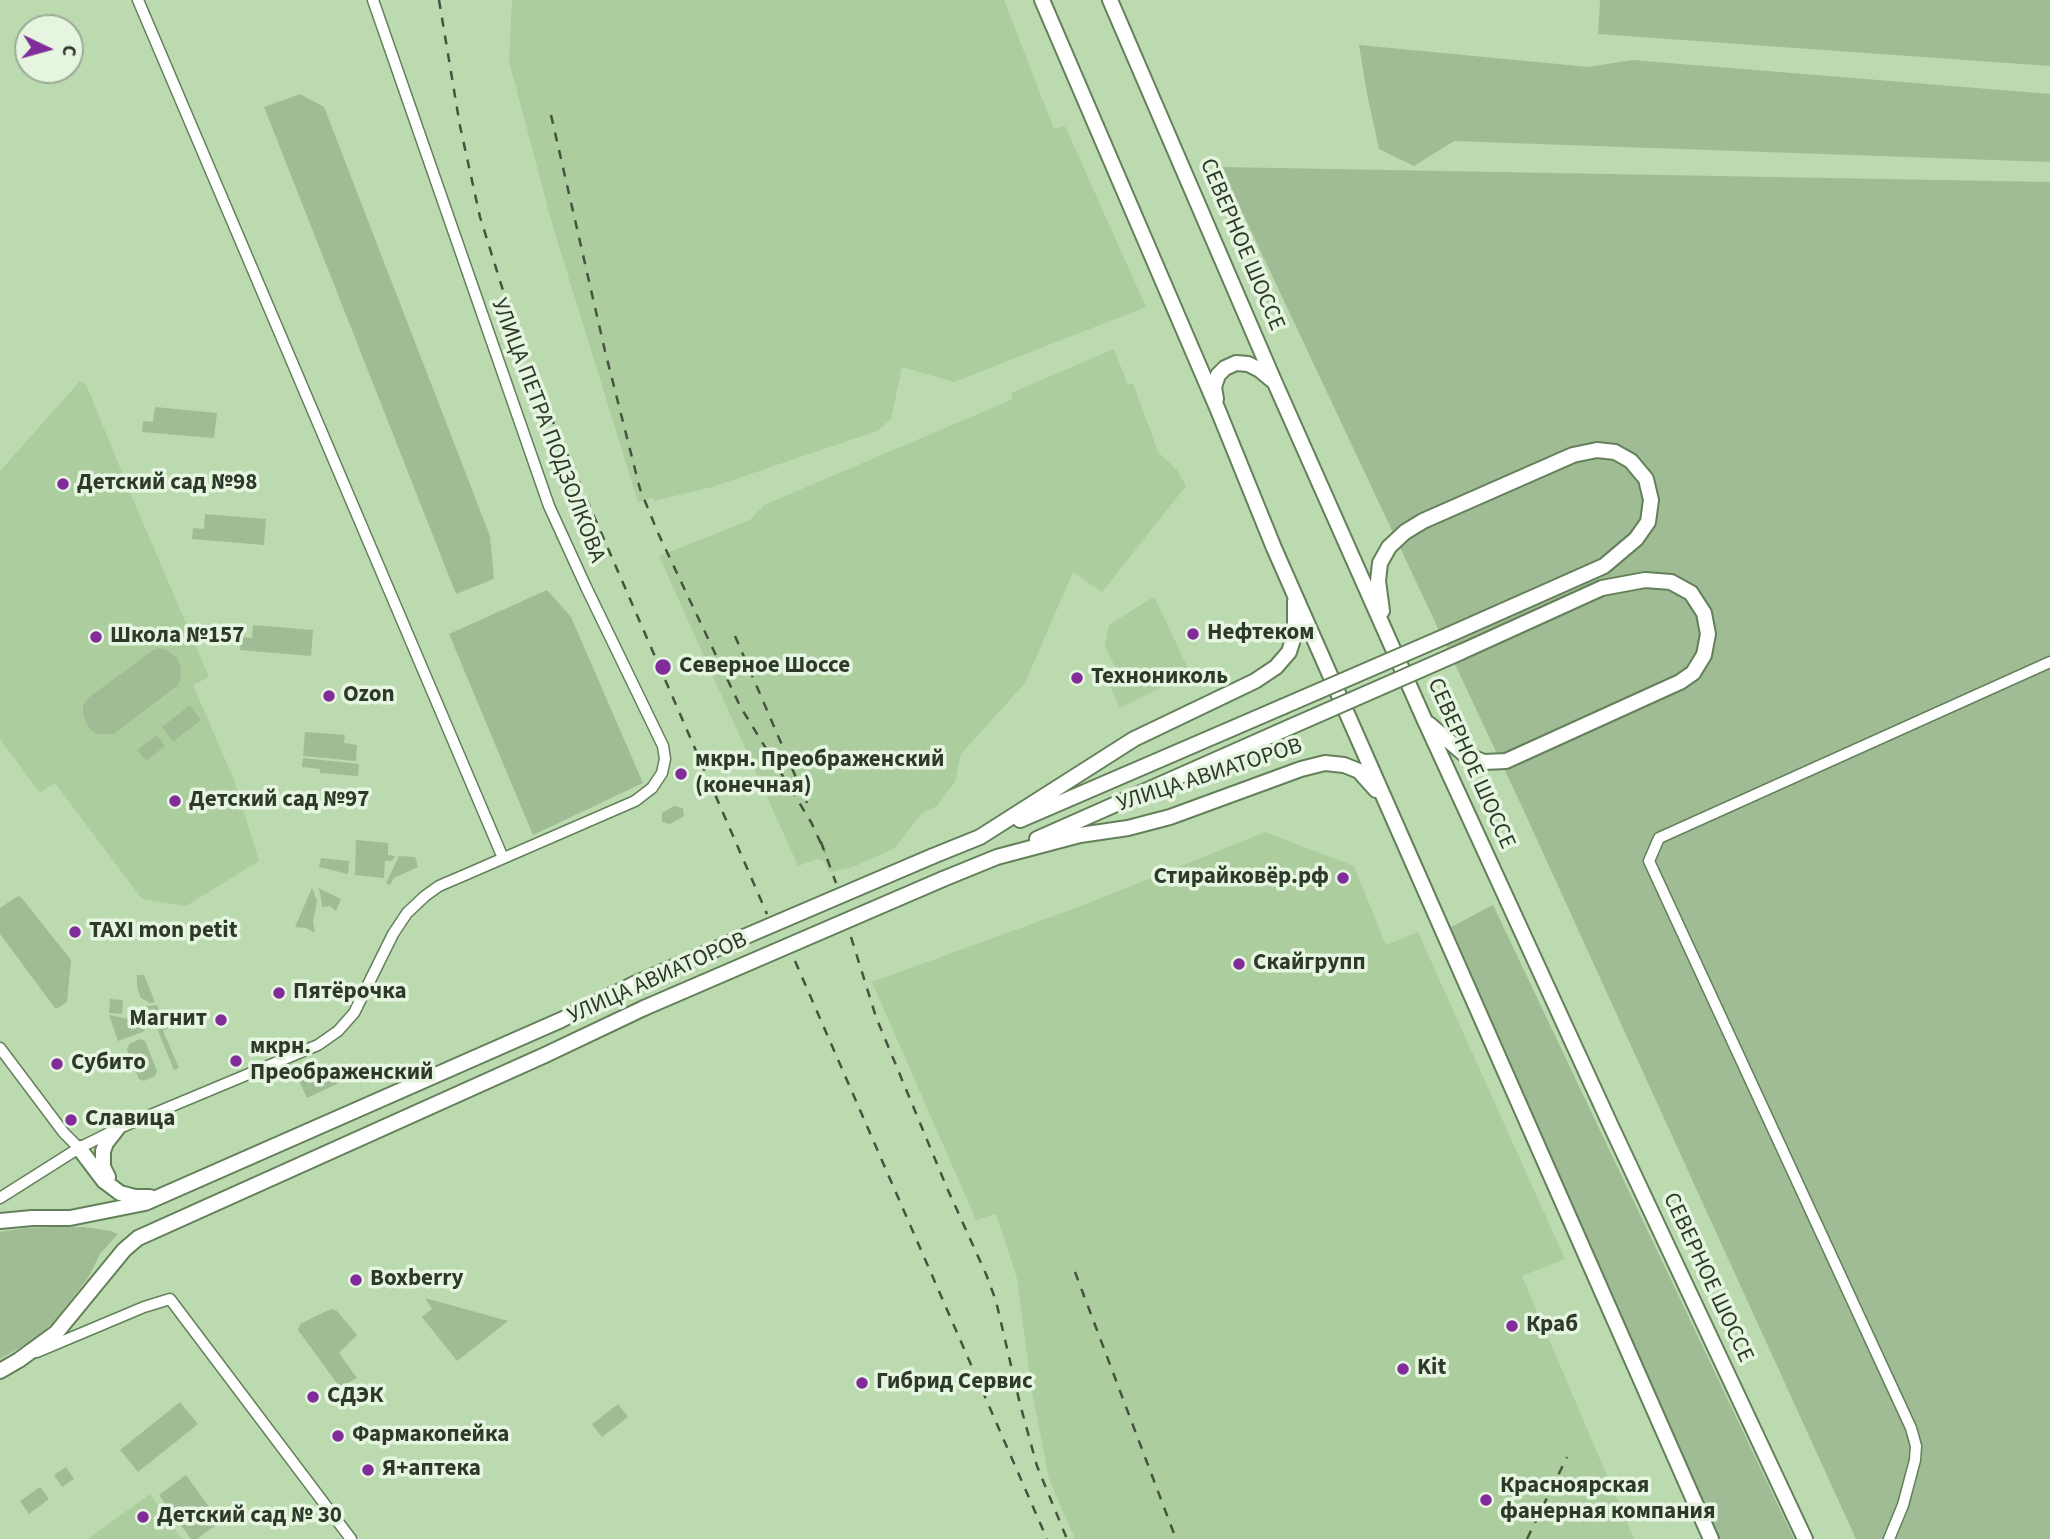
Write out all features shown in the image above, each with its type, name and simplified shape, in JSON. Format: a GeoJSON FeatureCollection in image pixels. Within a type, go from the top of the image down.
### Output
{"type":"FeatureCollection","features":[{"type":"Feature","properties":{"kind":"main road"},"geometry":{"type":"LineString","coordinates":[[1042,0],[1295,596],[1711,1539]]}},
{"type":"Feature","properties":{"kind":"main road","name":"СЕВЕРНОЕ ШОССЕ"},"geometry":{"type":"LineString","coordinates":[[1110,0],[1275,383],[1425,721],[1599,1102],[1804,1539]]}},
{"type":"Feature","properties":{"kind":"main road"},"geometry":{"type":"LineString","coordinates":[[1218,410],[1214,387],[1218,375],[1225,368],[1236,363],[1248,364],[1261,370],[1275,383]]}},
{"type":"Feature","properties":{"kind":"main road"},"geometry":{"type":"LineString","coordinates":[[980,837],[1604,566],[1636,539],[1648,522],[1651,500],[1646,480],[1631,461],[1615,452],[1597,450],[1573,455],[1423,521],[1388,547],[1380,563],[1378,581],[1386,633]]}},
{"type":"Feature","properties":{"kind":"main road"},"geometry":{"type":"LineString","coordinates":[[997,857],[1602,588],[1645,580],[1671,582],[1692,593],[1704,613],[1708,634],[1704,655],[1693,673],[1680,682],[1506,761],[1484,762],[1464,754],[1425,721]]}},
{"type":"Feature","properties":{"kind":"main road","name":"УЛИЦА АВИАТОРОВ"},"geometry":{"type":"LineString","coordinates":[[0,1221],[70,1218],[145,1203],[549,1026],[634,984],[980,837],[1134,739],[1255,681],[1276,667],[1289,652],[1295,633],[1295,596]]}},
{"type":"Feature","properties":{"kind":"main road","name":"УЛИЦА АВИАТОРОВ"},"geometry":{"type":"LineString","coordinates":[[0,1371],[56,1333],[124,1250],[157,1227],[545,1055],[644,1008],[943,879],[997,857],[1080,835],[1128,828],[1170,817],[1301,769],[1325,763],[1344,765],[1359,771],[1384,799]]}},
{"type":"Feature","properties":{"kind":"main road"},"geometry":{"type":"LineString","coordinates":[[114,1188],[103,1167],[102,1159],[106,1143],[117,1129]]}},
{"type":"Feature","properties":{"kind":"main road"},"geometry":{"type":"LineString","coordinates":[[79,1148],[104,1181],[121,1193],[135,1197],[162,1196]]}},
{"type":"Feature","properties":{"kind":"street"},"geometry":{"type":"LineString","coordinates":[[138,0],[503,858]]}},
{"type":"Feature","properties":{"kind":"street","name":"УЛИЦА ПЕТРА ПОДЗОЛКОВА"},"geometry":{"type":"LineString","coordinates":[[117,1129],[318,1045],[334,1034],[354,1013],[393,934],[407,913],[425,896],[439,886],[620,808],[645,794],[663,773],[663,746],[550,506],[373,0]]}},
{"type":"Feature","properties":{"kind":"street"},"geometry":{"type":"LineString","coordinates":[[1889,1539],[1903,1505],[1915,1460],[1916,1446],[1911,1428],[1649,861],[1659,838],[2050,662]]}},
{"type":"Feature","properties":{"kind":"street"},"geometry":{"type":"LineString","coordinates":[[0,1048],[64,1133],[79,1148]]}},
{"type":"Feature","properties":{"kind":"street"},"geometry":{"type":"LineString","coordinates":[[0,1198],[79,1148],[117,1129]]}},
{"type":"Feature","properties":{"kind":"street"},"geometry":{"type":"LineString","coordinates":[[19,1360],[144,1307],[170,1299],[351,1539]]}},
{"type":"Feature","properties":{"kind":"shaded area"},"geometry":{"type":"Polygon","coordinates":[[[512,0],[1004,0],[1054,129],[1065,126],[1146,307],[954,382],[902,367],[891,419],[877,431],[712,487],[654,501],[653,498],[638,502],[553,227],[509,61],[512,0]]]}},
{"type":"Feature","properties":{"kind":"shaded area"},"geometry":{"type":"Polygon","coordinates":[[[1600,0],[2050,0],[2050,66],[1598,34],[1600,0]]]}},
{"type":"Feature","properties":{"kind":"shaded area"},"geometry":{"type":"Polygon","coordinates":[[[1359,45],[1589,67],[1632,60],[2050,94],[2050,162],[1454,141],[1414,166],[1379,149],[1359,45]]]}},
{"type":"Feature","properties":{"kind":"shaded area"},"geometry":{"type":"Polygon","coordinates":[[[300,94],[324,107],[490,536],[494,579],[456,594],[264,107],[300,94]]]}},
{"type":"Feature","properties":{"kind":"shaded area"},"geometry":{"type":"Polygon","coordinates":[[[1221,167],[2050,182],[2050,1539],[1856,1539],[1523,809],[1221,167]]]}},
{"type":"Feature","properties":{"kind":"shaded area"},"geometry":{"type":"Polygon","coordinates":[[[1114,349],[1128,385],[1133,383],[1158,452],[1177,470],[1186,486],[1102,592],[1073,572],[1025,683],[961,754],[955,782],[937,806],[922,813],[895,848],[853,867],[829,872],[824,861],[817,859],[798,866],[659,556],[750,520],[764,505],[1013,399],[1011,393],[1114,349]]]}},
{"type":"Feature","properties":{"kind":"shaded area"},"geometry":{"type":"Polygon","coordinates":[[[80,381],[86,384],[209,677],[193,685],[234,780],[259,861],[186,906],[142,899],[55,783],[40,793],[0,739],[0,471],[80,381]]]}},
{"type":"Feature","properties":{"kind":"shaded area"},"geometry":{"type":"Polygon","coordinates":[[[155,407],[217,413],[214,438],[142,432],[143,421],[153,422],[155,407]]]}},
{"type":"Feature","properties":{"kind":"shaded area"},"geometry":{"type":"Polygon","coordinates":[[[205,514],[266,519],[264,545],[192,539],[193,528],[204,529],[205,514]]]}},
{"type":"Feature","properties":{"kind":"shaded area"},"geometry":{"type":"Polygon","coordinates":[[[547,590],[571,617],[643,783],[533,835],[449,634],[547,590]]]}},
{"type":"Feature","properties":{"kind":"shaded area"},"geometry":{"type":"Polygon","coordinates":[[[1155,598],[1190,673],[1120,708],[1109,684],[1120,677],[1105,646],[1109,625],[1155,598]]]}},
{"type":"Feature","properties":{"kind":"shaded area"},"geometry":{"type":"Polygon","coordinates":[[[253,625],[313,630],[311,656],[240,650],[241,637],[252,638],[253,625]]]}},
{"type":"Feature","properties":{"kind":"shaded area"},"geometry":{"type":"Polygon","coordinates":[[[159,648],[167,650],[177,658],[181,667],[178,685],[114,734],[97,734],[91,730],[83,714],[83,706],[88,698],[159,648]]]}},
{"type":"Feature","properties":{"kind":"shaded area"},"geometry":{"type":"Polygon","coordinates":[[[190,705],[201,720],[173,742],[162,727],[190,705]]]}},
{"type":"Feature","properties":{"kind":"shaded area"},"geometry":{"type":"Polygon","coordinates":[[[305,732],[345,735],[344,743],[357,745],[356,761],[303,756],[305,732]]]}},
{"type":"Feature","properties":{"kind":"shaded area"},"geometry":{"type":"Polygon","coordinates":[[[157,735],[165,746],[146,761],[137,750],[157,735]]]}},
{"type":"Feature","properties":{"kind":"shaded area"},"geometry":{"type":"Polygon","coordinates":[[[303,758],[359,764],[358,776],[320,773],[320,769],[302,767],[303,758]]]}},
{"type":"Feature","properties":{"kind":"shaded area"},"geometry":{"type":"Polygon","coordinates":[[[674,806],[683,808],[684,816],[670,824],[662,822],[662,813],[674,806]]]}},
{"type":"Feature","properties":{"kind":"shaded area"},"geometry":{"type":"Polygon","coordinates":[[[1265,832],[1354,866],[1386,945],[1418,932],[1565,1259],[1522,1276],[1634,1539],[1075,1539],[1049,1479],[1032,1392],[1017,1279],[996,1214],[976,1220],[872,982],[1081,906],[1265,832]]]}},
{"type":"Feature","properties":{"kind":"shaded area"},"geometry":{"type":"Polygon","coordinates":[[[356,840],[388,843],[388,855],[395,856],[392,861],[385,861],[384,878],[355,875],[356,840]]]}},
{"type":"Feature","properties":{"kind":"shaded area"},"geometry":{"type":"Polygon","coordinates":[[[399,856],[415,857],[418,867],[394,878],[390,885],[386,883],[399,856]]]}},
{"type":"Feature","properties":{"kind":"shaded area"},"geometry":{"type":"Polygon","coordinates":[[[321,858],[349,861],[348,874],[319,867],[321,858]]]}},
{"type":"Feature","properties":{"kind":"shaded area"},"geometry":{"type":"Polygon","coordinates":[[[312,888],[317,901],[313,922],[315,933],[306,928],[295,927],[312,888]]]}},
{"type":"Feature","properties":{"kind":"shaded area"},"geometry":{"type":"Polygon","coordinates":[[[318,888],[341,899],[336,911],[330,906],[322,907],[318,888]]]}},
{"type":"Feature","properties":{"kind":"shaded area"},"geometry":{"type":"Polygon","coordinates":[[[18,896],[71,960],[67,1002],[58,1008],[55,1008],[0,934],[0,908],[18,896]]]}},
{"type":"Feature","properties":{"kind":"shaded area"},"geometry":{"type":"Polygon","coordinates":[[[1493,905],[1794,1539],[1720,1539],[1451,927],[1493,905]]]}},
{"type":"Feature","properties":{"kind":"shaded area"},"geometry":{"type":"Polygon","coordinates":[[[137,975],[144,975],[155,1002],[150,1003],[141,998],[137,975]]]}},
{"type":"Feature","properties":{"kind":"shaded area"},"geometry":{"type":"Polygon","coordinates":[[[110,999],[123,1000],[122,1014],[109,1013],[110,999]]]}},
{"type":"Feature","properties":{"kind":"shaded area"},"geometry":{"type":"Polygon","coordinates":[[[157,1005],[164,1021],[148,1029],[139,1019],[146,1006],[157,1005]]]}},
{"type":"Feature","properties":{"kind":"shaded area"},"geometry":{"type":"Polygon","coordinates":[[[109,1015],[134,1020],[145,1031],[118,1041],[109,1015]]]}},
{"type":"Feature","properties":{"kind":"shaded area"},"geometry":{"type":"Polygon","coordinates":[[[169,1023],[170,1027],[163,1031],[179,1068],[174,1070],[158,1031],[159,1027],[169,1023]]]}},
{"type":"Feature","properties":{"kind":"shaded area"},"geometry":{"type":"Polygon","coordinates":[[[140,1039],[145,1041],[157,1071],[155,1076],[144,1081],[139,1079],[127,1050],[129,1044],[140,1039]]]}},
{"type":"Feature","properties":{"kind":"shaded area"},"geometry":{"type":"Polygon","coordinates":[[[331,1066],[339,1083],[307,1098],[299,1081],[331,1066]]]}},
{"type":"Feature","properties":{"kind":"shaded area"},"geometry":{"type":"Polygon","coordinates":[[[84,1227],[118,1234],[100,1254],[88,1278],[52,1324],[33,1340],[0,1359],[0,1232],[84,1227]]]}},
{"type":"Feature","properties":{"kind":"shaded area"},"geometry":{"type":"Polygon","coordinates":[[[425,1298],[508,1321],[457,1361],[422,1317],[432,1309],[425,1298]]]}},
{"type":"Feature","properties":{"kind":"shaded area"},"geometry":{"type":"Polygon","coordinates":[[[331,1309],[337,1311],[357,1335],[339,1353],[357,1378],[342,1386],[339,1386],[298,1330],[300,1324],[331,1309]]]}},
{"type":"Feature","properties":{"kind":"shaded area"},"geometry":{"type":"Polygon","coordinates":[[[180,1402],[198,1424],[138,1472],[120,1450],[180,1402]]]}},
{"type":"Feature","properties":{"kind":"shaded area"},"geometry":{"type":"Polygon","coordinates":[[[618,1404],[628,1417],[602,1437],[592,1424],[618,1404]]]}},
{"type":"Feature","properties":{"kind":"shaded area"},"geometry":{"type":"Polygon","coordinates":[[[66,1467],[74,1479],[62,1487],[54,1475],[66,1467]]]}},
{"type":"Feature","properties":{"kind":"shaded area"},"geometry":{"type":"Polygon","coordinates":[[[186,1475],[220,1522],[197,1539],[191,1539],[159,1495],[186,1475]]]}},
{"type":"Feature","properties":{"kind":"shaded area"},"geometry":{"type":"Polygon","coordinates":[[[40,1487],[49,1499],[29,1514],[20,1501],[40,1487]]]}},
{"type":"Feature","properties":{"kind":"shaded area","name":"Детский сад № 30"},"geometry":{"type":"Polygon","coordinates":[[[150,1494],[182,1539],[88,1539],[150,1494]]]}},
{"type":"Feature","properties":{"kind":"railway"},"geometry":{"type":"LineString","coordinates":[[439,0],[460,126],[480,217],[512,319],[540,392],[767,914]]}},
{"type":"Feature","properties":{"kind":"railway"},"geometry":{"type":"LineString","coordinates":[[551,115],[605,351],[640,489],[740,706],[811,822],[825,852]]}},
{"type":"Feature","properties":{"kind":"railway"},"geometry":{"type":"LineString","coordinates":[[735,636],[807,803]]}},
{"type":"Feature","properties":{"kind":"railway"},"geometry":{"type":"LineString","coordinates":[[821,842],[836,883]]}},
{"type":"Feature","properties":{"kind":"railway"},"geometry":{"type":"LineString","coordinates":[[851,937],[876,1017],[996,1301],[1037,1466],[1067,1539]]}},
{"type":"Feature","properties":{"kind":"railway"},"geometry":{"type":"LineString","coordinates":[[795,961],[1047,1539]]}},
{"type":"Feature","properties":{"kind":"railway"},"geometry":{"type":"LineString","coordinates":[[1075,1272],[1176,1539]]}},
{"type":"Feature","properties":{"kind":"railway"},"geometry":{"type":"LineString","coordinates":[[1527,1539],[1567,1457]]}},
{"type":"Feature","properties":{"kind":"place","name":"Детский сад №98"},"geometry":{"type":"Point","coordinates":[63,484]}},
{"type":"Feature","properties":{"kind":"place","name":"Нефтеком"},"geometry":{"type":"Point","coordinates":[1193,634]}},
{"type":"Feature","properties":{"kind":"place","name":"Школа №157"},"geometry":{"type":"Point","coordinates":[96,637]}},
{"type":"Feature","properties":{"kind":"place","name":"Северное Шоссе"},"geometry":{"type":"Point","coordinates":[663,667]}},
{"type":"Feature","properties":{"kind":"place","name":"Технониколь"},"geometry":{"type":"Point","coordinates":[1077,678]}},
{"type":"Feature","properties":{"kind":"place","name":"Ozon"},"geometry":{"type":"Point","coordinates":[329,696]}},
{"type":"Feature","properties":{"kind":"place","name":"мкрн. Преображенский (конечная)"},"geometry":{"type":"Point","coordinates":[681,774]}},
{"type":"Feature","properties":{"kind":"place","name":"Детский сад №97"},"geometry":{"type":"Point","coordinates":[175,801]}},
{"type":"Feature","properties":{"kind":"place","name":"Стирайковёр.рф"},"geometry":{"type":"Point","coordinates":[1343,878]}},
{"type":"Feature","properties":{"kind":"place","name":"TAXI mon petit"},"geometry":{"type":"Point","coordinates":[75,932]}},
{"type":"Feature","properties":{"kind":"place","name":"Скайгрупп"},"geometry":{"type":"Point","coordinates":[1239,964]}},
{"type":"Feature","properties":{"kind":"place","name":"Пятёрочка"},"geometry":{"type":"Point","coordinates":[279,993]}},
{"type":"Feature","properties":{"kind":"place","name":"Магнит"},"geometry":{"type":"Point","coordinates":[221,1020]}},
{"type":"Feature","properties":{"kind":"place","name":"мкрн. Преображенский"},"geometry":{"type":"Point","coordinates":[236,1061]}},
{"type":"Feature","properties":{"kind":"place","name":"Субито"},"geometry":{"type":"Point","coordinates":[57,1064]}},
{"type":"Feature","properties":{"kind":"place","name":"Славица"},"geometry":{"type":"Point","coordinates":[71,1120]}},
{"type":"Feature","properties":{"kind":"place","name":"Boxberry"},"geometry":{"type":"Point","coordinates":[356,1280]}},
{"type":"Feature","properties":{"kind":"place","name":"Краб"},"geometry":{"type":"Point","coordinates":[1512,1326]}},
{"type":"Feature","properties":{"kind":"place","name":"Kit"},"geometry":{"type":"Point","coordinates":[1403,1369]}},
{"type":"Feature","properties":{"kind":"place","name":"Гибрид Сервис"},"geometry":{"type":"Point","coordinates":[862,1383]}},
{"type":"Feature","properties":{"kind":"place","name":"СДЭК"},"geometry":{"type":"Point","coordinates":[313,1397]}},
{"type":"Feature","properties":{"kind":"place","name":"Фармакопейка"},"geometry":{"type":"Point","coordinates":[338,1436]}},
{"type":"Feature","properties":{"kind":"place","name":"Я+аптека"},"geometry":{"type":"Point","coordinates":[368,1470]}},
{"type":"Feature","properties":{"kind":"place","name":"Красноярская фанерная компания"},"geometry":{"type":"Point","coordinates":[1486,1500]}},
{"type":"Feature","properties":{"kind":"place","name":"Детский сад № 30"},"geometry":{"type":"Point","coordinates":[143,1517]}}]}
